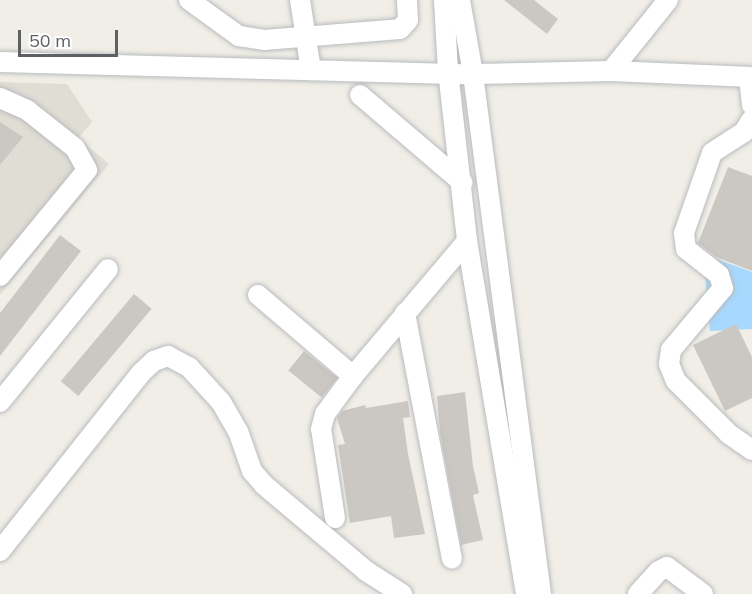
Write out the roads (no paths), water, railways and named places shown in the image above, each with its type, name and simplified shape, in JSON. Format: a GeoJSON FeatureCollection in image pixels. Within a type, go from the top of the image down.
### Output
{"type":"FeatureCollection","features":[{"type":"Feature","properties":{"kind":"street"},"geometry":{"type":"LineString","coordinates":[[189,0],[239,36],[264,40],[306,40],[400,29],[408,20],[407,0]]}},
{"type":"Feature","properties":{"kind":"street"},"geometry":{"type":"LineString","coordinates":[[300,0],[311,70]]}},
{"type":"Feature","properties":{"kind":"street"},"geometry":{"type":"LineString","coordinates":[[444,0],[448,71],[463,183],[467,241],[526,594]]}},
{"type":"Feature","properties":{"kind":"street"},"geometry":{"type":"LineString","coordinates":[[460,0],[473,74],[541,594]]}},
{"type":"Feature","properties":{"kind":"street"},"geometry":{"type":"LineString","coordinates":[[610,71],[668,0]]}},
{"type":"Feature","properties":{"kind":"street"},"geometry":{"type":"LineString","coordinates":[[0,62],[448,71],[473,74],[610,71],[751,77],[752,105]]}},
{"type":"Feature","properties":{"kind":"street"},"geometry":{"type":"LineString","coordinates":[[360,94],[463,183]]}},
{"type":"Feature","properties":{"kind":"street"},"geometry":{"type":"LineString","coordinates":[[0,98],[27,110],[75,148],[87,170],[0,276]]}},
{"type":"Feature","properties":{"kind":"street"},"geometry":{"type":"LineString","coordinates":[[752,119],[744,132],[712,153],[684,233],[686,249],[719,275],[723,288],[671,350],[669,364],[676,381],[729,434],[752,450]]}},
{"type":"Feature","properties":{"kind":"street"},"geometry":{"type":"LineString","coordinates":[[335,518],[321,429],[325,414],[353,376],[467,241]]}},
{"type":"Feature","properties":{"kind":"street"},"geometry":{"type":"LineString","coordinates":[[0,402],[108,269]]}},
{"type":"Feature","properties":{"kind":"street"},"geometry":{"type":"LineString","coordinates":[[258,295],[353,376]]}},
{"type":"Feature","properties":{"kind":"street"},"geometry":{"type":"LineString","coordinates":[[405,313],[452,559]]}},
{"type":"Feature","properties":{"kind":"street"},"geometry":{"type":"LineString","coordinates":[[0,551],[142,372],[154,361],[168,356],[189,367],[221,402],[238,431],[252,471],[264,485],[366,571],[402,594]]}},
{"type":"Feature","properties":{"kind":"street"},"geometry":{"type":"LineString","coordinates":[[638,594],[658,571],[667,567],[703,594]]}},
{"type":"Feature","properties":{"kind":"water"},"geometry":{"type":"Polygon","coordinates":[[[703,254],[752,272],[752,329],[710,331],[703,254]]]}}]}
